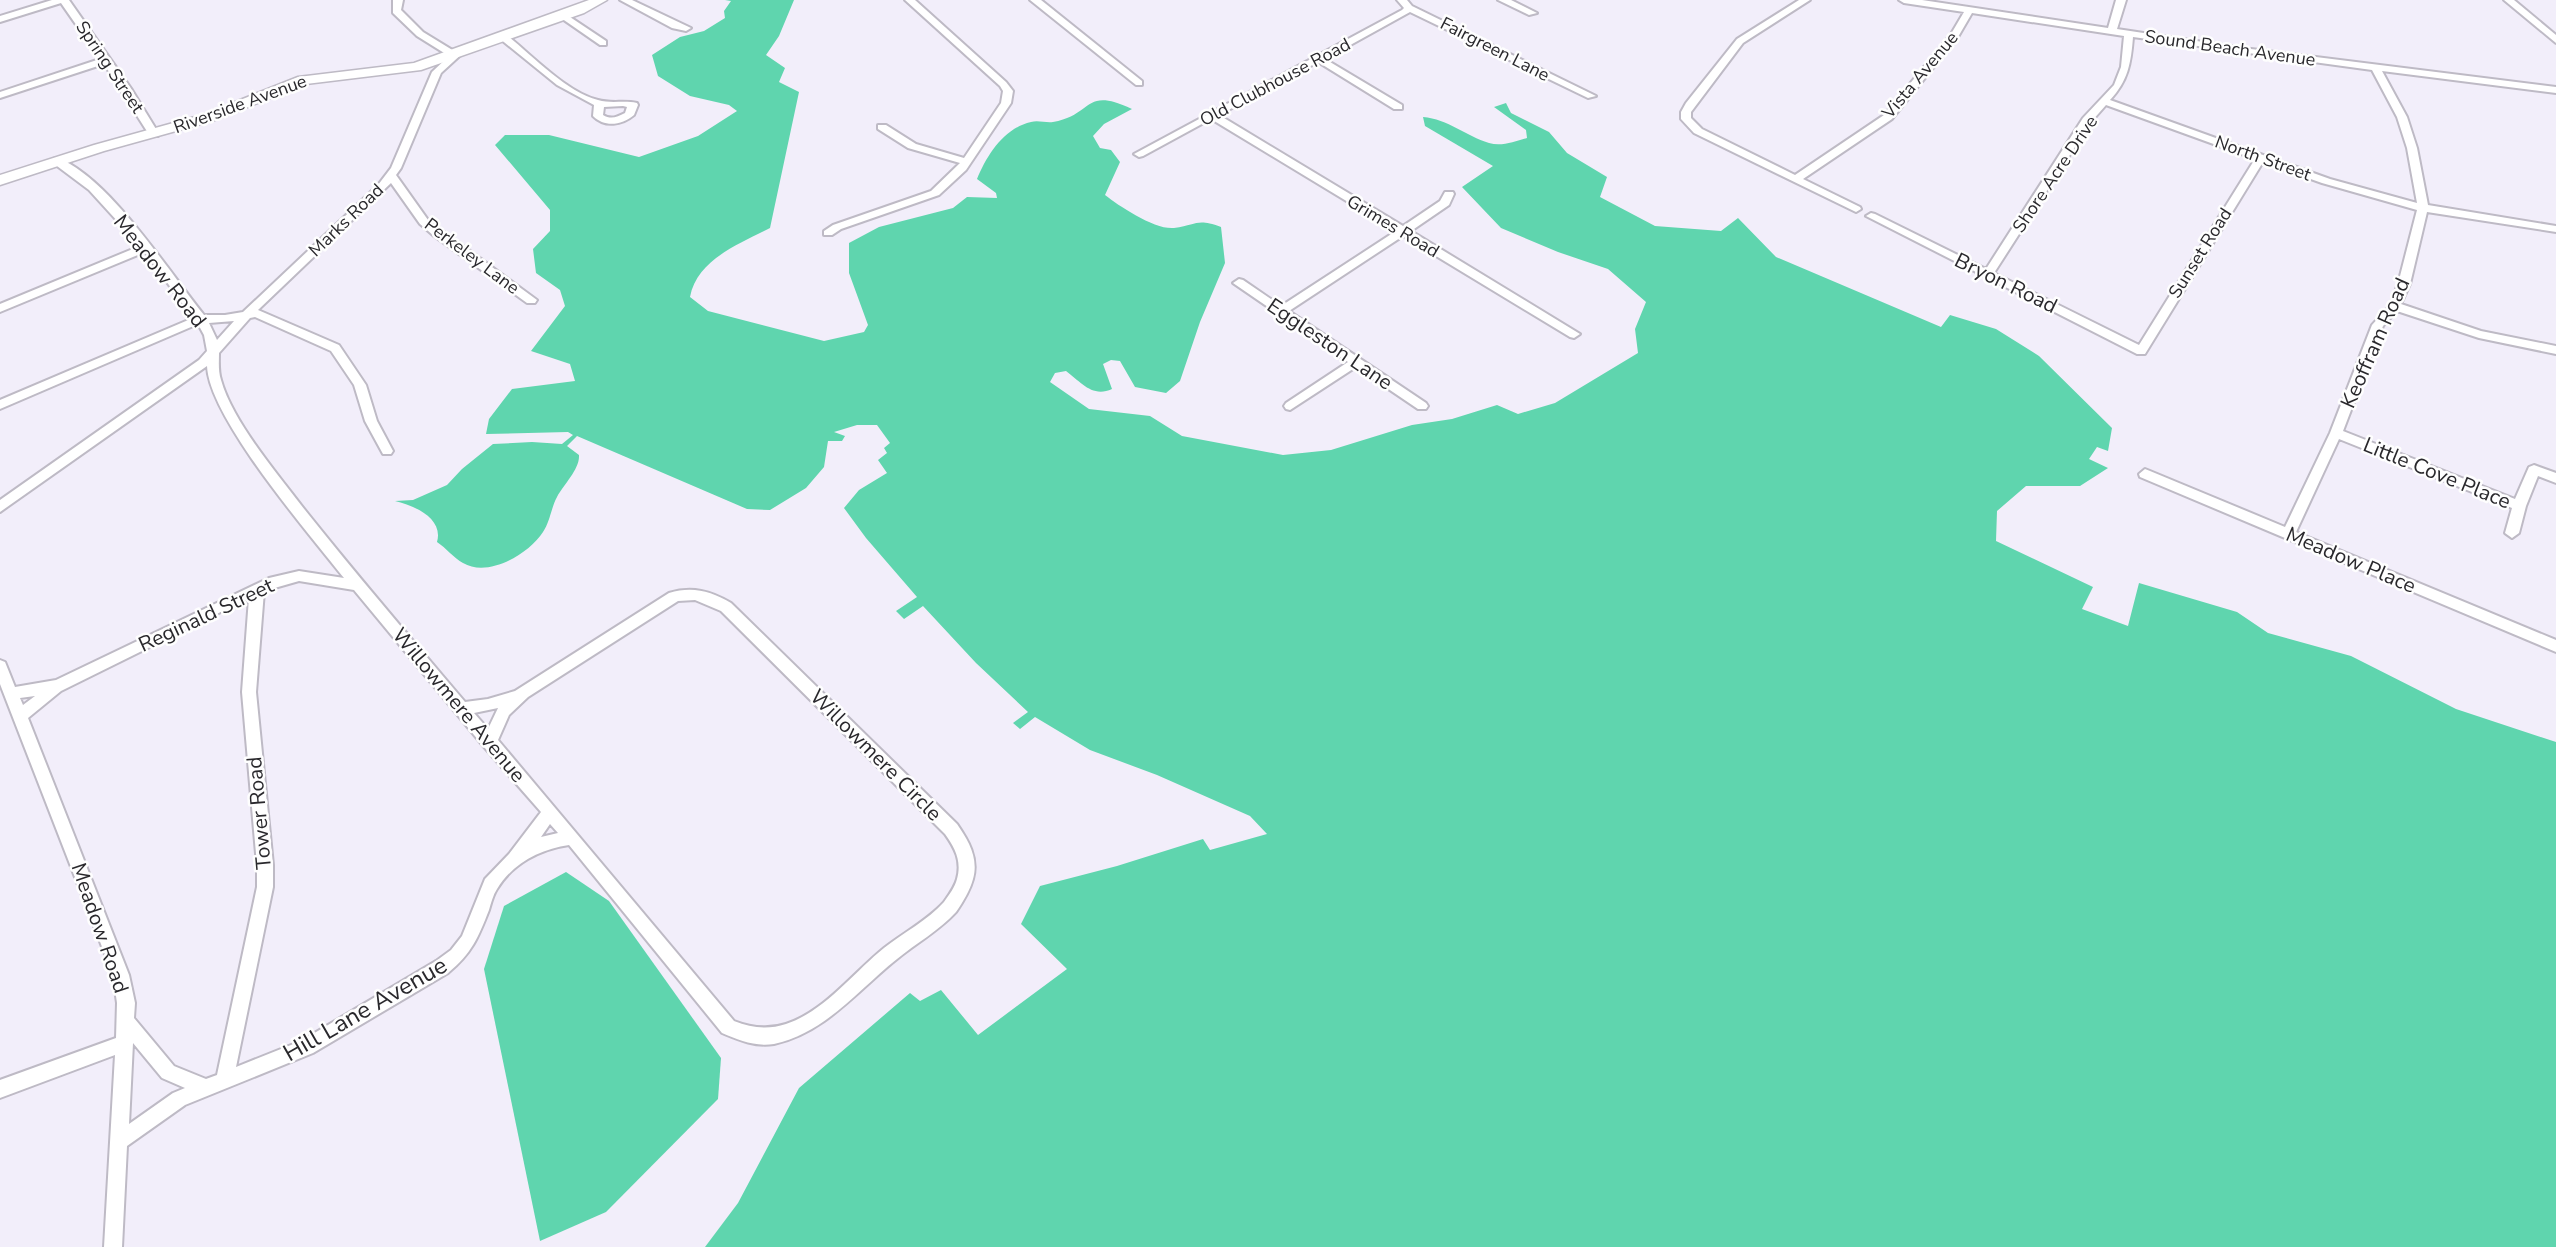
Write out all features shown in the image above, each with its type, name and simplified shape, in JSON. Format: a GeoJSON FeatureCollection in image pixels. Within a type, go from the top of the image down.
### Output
{"type":"FeatureCollection","features":[{"type":"Feature","properties":{"kind":"street"},"geometry":{"type":"LineString","coordinates":[[0,19],[63,0]]}},
{"type":"Feature","properties":{"kind":"street","name":"Spring Street"},"geometry":{"type":"LineString","coordinates":[[63,0],[154,134]]}},
{"type":"Feature","properties":{"kind":"street"},"geometry":{"type":"LineString","coordinates":[[398,0],[396,11],[406,23],[456,52]]}},
{"type":"Feature","properties":{"kind":"street","name":"Riverside Avenue"},"geometry":{"type":"LineString","coordinates":[[0,180],[225,112],[303,80],[416,67],[564,16],[600,0]]}},
{"type":"Feature","properties":{"kind":"street"},"geometry":{"type":"LineString","coordinates":[[625,0],[675,26],[686,28]]}},
{"type":"Feature","properties":{"kind":"street"},"geometry":{"type":"LineString","coordinates":[[912,2],[927,0]]}},
{"type":"Feature","properties":{"kind":"street"},"geometry":{"type":"LineString","coordinates":[[1035,0],[1139,83]]}},
{"type":"Feature","properties":{"kind":"street"},"geometry":{"type":"LineString","coordinates":[[1503,0],[1532,13]]}},
{"type":"Feature","properties":{"kind":"street"},"geometry":{"type":"LineString","coordinates":[[1805,0],[1740,41],[1686,112],[1690,126],[1698,131],[1856,209]]}},
{"type":"Feature","properties":{"kind":"street","name":"Sound Beach Avenue"},"geometry":{"type":"LineString","coordinates":[[1909,0],[2129,35],[2556,90]]}},
{"type":"Feature","properties":{"kind":"street"},"geometry":{"type":"LineString","coordinates":[[2112,32],[2121,0]]}},
{"type":"Feature","properties":{"kind":"street"},"geometry":{"type":"LineString","coordinates":[[2508,0],[2556,40]]}},
{"type":"Feature","properties":{"kind":"street"},"geometry":{"type":"LineString","coordinates":[[828,233],[837,227],[927,197],[947,184],[967,162],[1006,103],[1008,91],[912,2]]}},
{"type":"Feature","properties":{"kind":"street","name":"Old Clubhouse Road"},"geometry":{"type":"LineString","coordinates":[[1139,153],[1405,12],[1405,4]]}},
{"type":"Feature","properties":{"kind":"street","name":"Fairgreen Lane"},"geometry":{"type":"LineString","coordinates":[[1405,4],[1591,96]]}},
{"type":"Feature","properties":{"kind":"street","name":"Vista Avenue"},"geometry":{"type":"LineString","coordinates":[[1795,179],[1888,117],[1955,36],[1969,11]]}},
{"type":"Feature","properties":{"kind":"street"},"geometry":{"type":"LineString","coordinates":[[564,16],[603,43]]}},
{"type":"Feature","properties":{"kind":"street","name":"Shore Acre Drive"},"geometry":{"type":"LineString","coordinates":[[1989,274],[2069,146],[2123,78],[2129,35]]}},
{"type":"Feature","properties":{"kind":"street"},"geometry":{"type":"LineString","coordinates":[[502,36],[576,93],[599,104]]}},
{"type":"Feature","properties":{"kind":"street","name":"Marks Road"},"geometry":{"type":"LineString","coordinates":[[213,354],[248,313],[391,176],[437,72],[456,52]]}},
{"type":"Feature","properties":{"kind":"street"},"geometry":{"type":"LineString","coordinates":[[1319,59],[1398,107]]}},
{"type":"Feature","properties":{"kind":"street"},"geometry":{"type":"LineString","coordinates":[[0,95],[106,60]]}},
{"type":"Feature","properties":{"kind":"street"},"geometry":{"type":"LineString","coordinates":[[416,67],[437,72]]}},
{"type":"Feature","properties":{"kind":"street","name":"Keoffram Road"},"geometry":{"type":"LineString","coordinates":[[2288,534],[2336,433],[2378,325],[2395,306],[2404,284],[2423,206],[2412,148],[2402,117],[2375,67]]}},
{"type":"Feature","properties":{"kind":"street","name":"North Street"},"geometry":{"type":"LineString","coordinates":[[2106,102],[2326,181],[2404,204],[2556,229]]}},
{"type":"Feature","properties":{"kind":"street","name":"Grimes Road"},"geometry":{"type":"LineString","coordinates":[[1213,116],[1574,334]]}},
{"type":"Feature","properties":{"kind":"street"},"geometry":{"type":"LineString","coordinates":[[882,127],[912,146],[967,162]]}},
{"type":"Feature","properties":{"kind":"street","name":"Sunset Road"},"geometry":{"type":"LineString","coordinates":[[2141,351],[2261,157]]}},
{"type":"Feature","properties":{"kind":"street","name":"Meadow Road"},"geometry":{"type":"LineString","coordinates":[[0,507],[213,354],[210,336],[200,319],[145,248],[85,180],[57,161]]}},
{"type":"Feature","properties":{"kind":"street","name":"Perkeley Lane"},"geometry":{"type":"LineString","coordinates":[[391,176],[424,222],[531,300]]}},
{"type":"Feature","properties":{"kind":"street"},"geometry":{"type":"LineString","coordinates":[[1281,311],[1445,202],[1449,194]]}},
{"type":"Feature","properties":{"kind":"street","name":"Bryon Road"},"geometry":{"type":"LineString","coordinates":[[1871,216],[2141,351]]}},
{"type":"Feature","properties":{"kind":"street"},"geometry":{"type":"LineString","coordinates":[[0,308],[145,248]]}},
{"type":"Feature","properties":{"kind":"street","name":"Eggleston Lane"},"geometry":{"type":"LineString","coordinates":[[1239,283],[1422,406]]}},
{"type":"Feature","properties":{"kind":"street"},"geometry":{"type":"LineString","coordinates":[[2395,306],[2479,334],[2556,350]]}},
{"type":"Feature","properties":{"kind":"street"},"geometry":{"type":"LineString","coordinates":[[0,405],[200,319],[225,319],[248,313],[270,318],[335,348],[360,384],[371,421],[387,451]]}},
{"type":"Feature","properties":{"kind":"street","name":"Willowmere Avenue"},"geometry":{"type":"LineString","coordinates":[[213,354],[212,370],[216,384],[233,415],[298,511],[728,1027],[742,1035]]}},
{"type":"Feature","properties":{"kind":"street"},"geometry":{"type":"LineString","coordinates":[[1290,406],[1356,362]]}},
{"type":"Feature","properties":{"kind":"street","name":"Little Cove Place"},"geometry":{"type":"LineString","coordinates":[[2336,433],[2519,506],[2534,470],[2556,478]]}},
{"type":"Feature","properties":{"kind":"street","name":"Meadow Place"},"geometry":{"type":"LineString","coordinates":[[2145,474],[2556,646]]}},
{"type":"Feature","properties":{"kind":"street"},"geometry":{"type":"LineString","coordinates":[[0,498],[18,493]]}},
{"type":"Feature","properties":{"kind":"street"},"geometry":{"type":"LineString","coordinates":[[2512,533],[2519,506]]}},
{"type":"Feature","properties":{"kind":"street","name":"Reginald Street"},"geometry":{"type":"LineString","coordinates":[[21,715],[58,685],[257,588],[302,574],[360,586]]}},
{"type":"Feature","properties":{"kind":"street","name":"Tower Road"},"geometry":{"type":"LineString","coordinates":[[225,1078],[265,887],[249,692],[257,588]]}},
{"type":"Feature","properties":{"kind":"street","name":"Willowmere Circle"},"geometry":{"type":"LineString","coordinates":[[489,743],[504,711],[523,693],[674,597],[693,593],[704,595],[726,607],[961,842],[966,852],[967,875],[948,909],[813,1021],[782,1034],[742,1035]]}},
{"type":"Feature","properties":{"kind":"street","name":"Meadow Road"},"geometry":{"type":"LineString","coordinates":[[0,666],[13,693],[121,975],[126,1003],[113,1247]]}},
{"type":"Feature","properties":{"kind":"street","name":"Reginald Street"},"geometry":{"type":"LineString","coordinates":[[13,693],[58,685]]}},
{"type":"Feature","properties":{"kind":"street","name":"Willowmere Circle"},"geometry":{"type":"LineString","coordinates":[[461,708],[488,705],[523,693]]}},
{"type":"Feature","properties":{"kind":"street","name":"Hill Lane Avenue"},"geometry":{"type":"LineString","coordinates":[[118,1142],[161,1110],[204,1087],[307,1046],[358,1019],[442,967],[457,955],[468,941],[491,884],[515,859],[550,812]]}},
{"type":"Feature","properties":{"kind":"street","name":"Hill Lane Avenue"},"geometry":{"type":"LineString","coordinates":[[515,859],[548,841],[572,838]]}},
{"type":"Feature","properties":{"kind":"street"},"geometry":{"type":"LineString","coordinates":[[125,1021],[168,1072],[204,1087]]}},
{"type":"Feature","properties":{"kind":"street"},"geometry":{"type":"LineString","coordinates":[[0,1089],[124,1043]]}},
{"type":"Feature","properties":{"kind":"shaded area"},"geometry":{"type":"Polygon","coordinates":[[[725,0],[794,0],[779,36],[766,55],[785,68],[779,82],[799,92],[770,228],[721,254],[701,272],[690,297],[708,311],[824,341],[864,332],[868,325],[849,273],[849,243],[879,227],[953,208],[967,197],[997,198],[996,193],[977,179],[991,152],[1005,136],[1021,125],[1034,121],[1053,122],[1076,114],[1096,101],[1105,100],[1132,109],[1104,124],[1093,136],[1100,148],[1111,150],[1120,162],[1105,195],[1128,211],[1166,228],[1201,223],[1221,227],[1225,263],[1200,322],[1180,381],[1166,393],[1135,387],[1120,361],[1111,360],[1103,364],[1112,389],[1098,392],[1066,371],[1055,373],[1050,382],[1089,409],[1150,416],[1182,436],[1283,455],[1331,450],[1412,425],[1452,419],[1497,405],[1518,414],[1555,403],[1638,353],[1635,329],[1646,302],[1608,269],[1501,228],[1462,187],[1493,166],[1425,126],[1423,117],[1441,121],[1494,144],[1527,138],[1526,130],[1494,107],[1506,103],[1511,113],[1549,132],[1567,153],[1607,177],[1600,197],[1655,226],[1721,231],[1738,218],[1776,257],[1941,327],[1950,315],[1996,329],[2039,356],[2112,428],[2108,451],[2097,447],[2089,459],[2108,468],[2080,486],[2026,486],[1997,511],[1996,541],[2093,587],[2082,609],[2128,626],[2139,583],[2237,612],[2268,633],[2351,656],[2456,709],[2556,742],[2556,1247],[705,1247],[738,1203],[799,1088],[910,993],[920,1001],[941,990],[978,1035],[1067,969],[1021,924],[1040,886],[1117,866],[1203,839],[1210,850],[1267,834],[1250,816],[1157,775],[1090,750],[1035,717],[1020,729],[1013,723],[1028,712],[976,663],[923,606],[904,619],[896,611],[917,597],[844,508],[859,490],[887,473],[878,460],[887,453],[884,448],[890,443],[877,425],[857,425],[834,432],[845,436],[842,441],[828,441],[824,467],[806,488],[770,510],[747,509],[577,436],[567,446],[579,455],[577,466],[557,497],[543,532],[518,555],[496,566],[484,568],[473,567],[460,561],[437,542],[438,534],[432,520],[418,509],[395,501],[413,500],[447,485],[493,444],[562,444],[573,435],[568,432],[486,434],[489,419],[512,389],[575,381],[570,364],[531,351],[565,306],[560,290],[536,273],[533,249],[550,231],[550,210],[495,145],[505,135],[549,135],[639,157],[698,136],[737,111],[729,105],[690,96],[658,76],[652,55],[680,37],[704,31],[725,18],[724,11],[731,1],[725,0]]]}},
{"type":"Feature","properties":{"kind":"shaded area"},"geometry":{"type":"Polygon","coordinates":[[[566,872],[609,901],[721,1058],[718,1099],[606,1212],[540,1241],[484,969],[504,906],[566,872]]]}}]}
